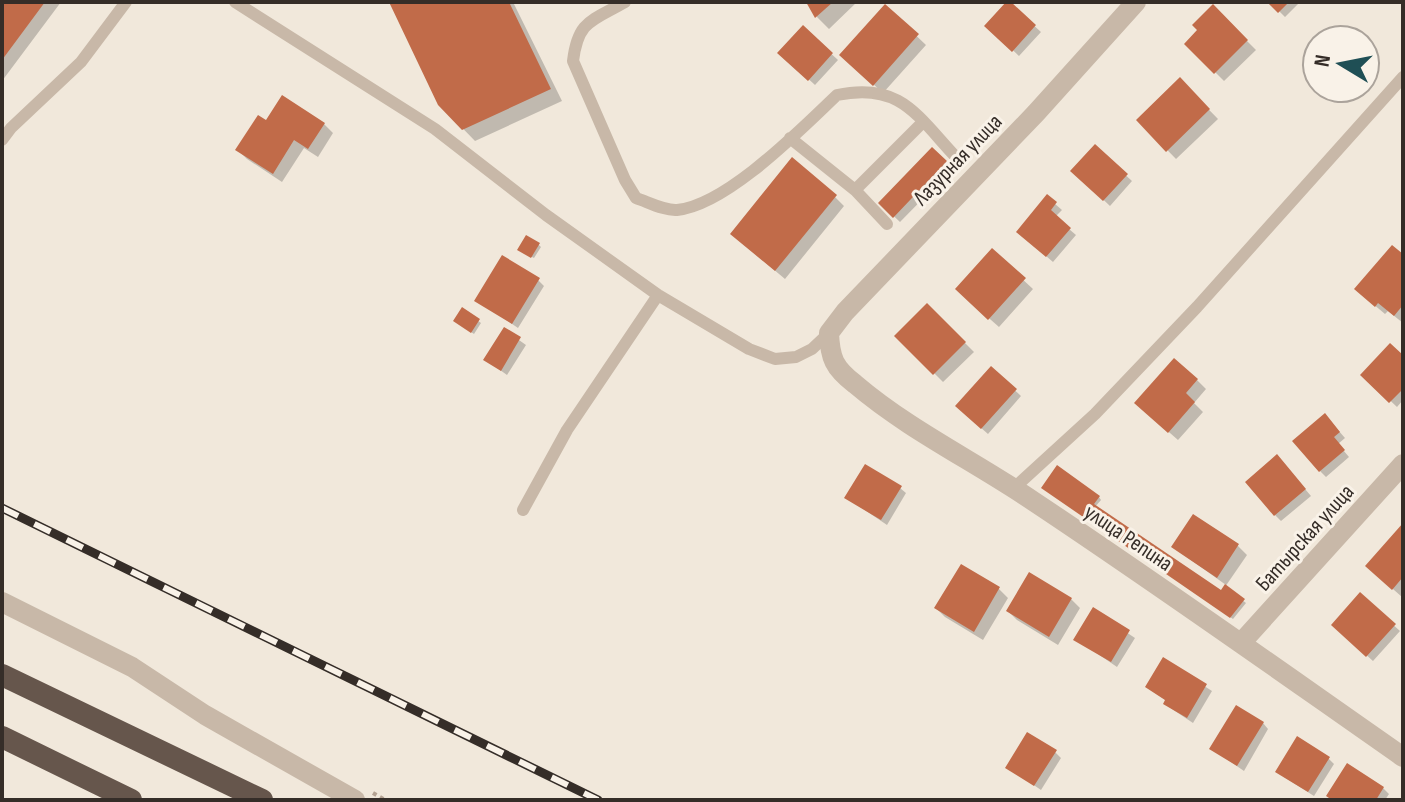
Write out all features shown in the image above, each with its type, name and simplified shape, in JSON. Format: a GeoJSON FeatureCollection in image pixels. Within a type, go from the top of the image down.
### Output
{"type":"FeatureCollection","features":[{"type":"Feature","properties":{"kind":"highway"},"geometry":{"type":"LineString","coordinates":[[2,675],[262,800]]}},
{"type":"Feature","properties":{"kind":"highway"},"geometry":{"type":"LineString","coordinates":[[2,737],[131,800]]}},
{"type":"Feature","properties":{"kind":"street","name":"Лазурная улица"},"geometry":{"type":"LineString","coordinates":[[829,333],[845,312],[1036,113],[1136,2]]}},
{"type":"Feature","properties":{"kind":"street","name":"улица Репина"},"geometry":{"type":"LineString","coordinates":[[829,333],[830,356],[853,383],[902,420],[1014,488],[1403,757]]}},
{"type":"Feature","properties":{"kind":"street","name":"Батырская улица"},"geometry":{"type":"LineString","coordinates":[[1241,643],[1403,464]]}},
{"type":"Feature","properties":{"kind":"street"},"geometry":{"type":"LineString","coordinates":[[2,602],[132,667],[205,715],[355,800]]}},
{"type":"Feature","properties":{"kind":"lane"},"geometry":{"type":"LineString","coordinates":[[2,140],[81,62],[126,2]]}},
{"type":"Feature","properties":{"kind":"lane"},"geometry":{"type":"LineString","coordinates":[[235,2],[435,129],[546,215],[658,295],[749,349],[775,359],[796,357],[812,349],[829,333]]}},
{"type":"Feature","properties":{"kind":"lane"},"geometry":{"type":"LineString","coordinates":[[625,2],[584,25],[576,39],[573,61],[625,180],[636,198],[676,210],[709,200],[757,167],[837,95],[852,92],[897,97],[954,155]]}},
{"type":"Feature","properties":{"kind":"lane"},"geometry":{"type":"LineString","coordinates":[[1014,488],[1095,414],[1197,307],[1403,77]]}},
{"type":"Feature","properties":{"kind":"lane"},"geometry":{"type":"LineString","coordinates":[[855,190],[923,122]]}},
{"type":"Feature","properties":{"kind":"lane"},"geometry":{"type":"LineString","coordinates":[[790,138],[855,190],[887,224]]}},
{"type":"Feature","properties":{"kind":"lane"},"geometry":{"type":"LineString","coordinates":[[523,510],[567,430],[658,295]]}},
{"type":"Feature","properties":{"kind":"building"},"geometry":{"type":"Polygon","coordinates":[[[2,2],[45,2],[2,60],[2,2]]]}},
{"type":"Feature","properties":{"kind":"building"},"geometry":{"type":"Polygon","coordinates":[[[389,2],[509,2],[551,89],[462,130],[438,105],[389,2]]]}},
{"type":"Feature","properties":{"kind":"building"},"geometry":{"type":"Polygon","coordinates":[[[806,2],[833,2],[815,18],[806,2]]]}},
{"type":"Feature","properties":{"kind":"building"},"geometry":{"type":"Polygon","coordinates":[[[1006,2],[1011,2],[1036,25],[1012,52],[984,26],[1006,2]]]}},
{"type":"Feature","properties":{"kind":"building"},"geometry":{"type":"Polygon","coordinates":[[[1267,2],[1289,2],[1278,13],[1267,2]]]}},
{"type":"Feature","properties":{"kind":"building"},"geometry":{"type":"Polygon","coordinates":[[[885,4],[919,34],[873,86],[839,55],[885,4]]]}},
{"type":"Feature","properties":{"kind":"building"},"geometry":{"type":"Polygon","coordinates":[[[1213,4],[1248,40],[1214,74],[1184,44],[1197,30],[1192,25],[1213,4]]]}},
{"type":"Feature","properties":{"kind":"building"},"geometry":{"type":"Polygon","coordinates":[[[803,25],[833,53],[808,81],[777,53],[803,25]]]}},
{"type":"Feature","properties":{"kind":"building"},"geometry":{"type":"Polygon","coordinates":[[[1180,77],[1210,109],[1166,152],[1136,120],[1180,77]]]}},
{"type":"Feature","properties":{"kind":"building"},"geometry":{"type":"Polygon","coordinates":[[[282,95],[325,123],[308,149],[294,140],[273,174],[235,150],[258,115],[266,120],[282,95]]]}},
{"type":"Feature","properties":{"kind":"building"},"geometry":{"type":"Polygon","coordinates":[[[1095,144],[1128,174],[1103,201],[1070,171],[1095,144]]]}},
{"type":"Feature","properties":{"kind":"building"},"geometry":{"type":"Polygon","coordinates":[[[932,147],[947,161],[893,218],[878,203],[932,147]]]}},
{"type":"Feature","properties":{"kind":"building"},"geometry":{"type":"Polygon","coordinates":[[[792,157],[837,195],[775,271],[730,234],[792,157]]]}},
{"type":"Feature","properties":{"kind":"building"},"geometry":{"type":"Polygon","coordinates":[[[1047,194],[1057,202],[1051,210],[1071,228],[1046,257],[1016,232],[1047,194]]]}},
{"type":"Feature","properties":{"kind":"building"},"geometry":{"type":"Polygon","coordinates":[[[526,235],[540,243],[531,258],[517,250],[526,235]]]}},
{"type":"Feature","properties":{"kind":"building"},"geometry":{"type":"Polygon","coordinates":[[[1392,245],[1403,254],[1403,305],[1394,316],[1378,303],[1375,307],[1354,289],[1392,245]]]}},
{"type":"Feature","properties":{"kind":"building"},"geometry":{"type":"Polygon","coordinates":[[[992,248],[1026,278],[988,320],[955,289],[992,248]]]}},
{"type":"Feature","properties":{"kind":"building"},"geometry":{"type":"Polygon","coordinates":[[[502,255],[540,278],[512,324],[474,301],[502,255]]]}},
{"type":"Feature","properties":{"kind":"building"},"geometry":{"type":"Polygon","coordinates":[[[927,303],[966,342],[933,375],[894,336],[927,303]]]}},
{"type":"Feature","properties":{"kind":"building"},"geometry":{"type":"Polygon","coordinates":[[[462,307],[480,319],[471,333],[453,321],[462,307]]]}},
{"type":"Feature","properties":{"kind":"building"},"geometry":{"type":"Polygon","coordinates":[[[504,327],[521,337],[501,371],[483,360],[504,327]]]}},
{"type":"Feature","properties":{"kind":"building"},"geometry":{"type":"Polygon","coordinates":[[[1390,343],[1403,355],[1403,389],[1389,403],[1360,375],[1390,343]]]}},
{"type":"Feature","properties":{"kind":"building"},"geometry":{"type":"Polygon","coordinates":[[[1174,358],[1198,379],[1186,393],[1195,402],[1168,433],[1134,403],[1174,358]]]}},
{"type":"Feature","properties":{"kind":"building"},"geometry":{"type":"Polygon","coordinates":[[[991,366],[1017,389],[981,429],[955,406],[991,366]]]}},
{"type":"Feature","properties":{"kind":"building"},"geometry":{"type":"Polygon","coordinates":[[[1325,413],[1340,432],[1334,437],[1345,450],[1319,472],[1292,441],[1325,413]]]}},
{"type":"Feature","properties":{"kind":"building"},"geometry":{"type":"Polygon","coordinates":[[[1277,454],[1306,489],[1274,516],[1245,482],[1277,454]]]}},
{"type":"Feature","properties":{"kind":"building"},"geometry":{"type":"Polygon","coordinates":[[[865,464],[902,486],[881,520],[844,498],[865,464]]]}},
{"type":"Feature","properties":{"kind":"building"},"geometry":{"type":"Polygon","coordinates":[[[1057,465],[1100,496],[1094,504],[1221,590],[1225,584],[1245,599],[1230,618],[1041,488],[1057,465]]]}},
{"type":"Feature","properties":{"kind":"building"},"geometry":{"type":"Polygon","coordinates":[[[1193,514],[1239,544],[1217,578],[1171,547],[1193,514]]]}},
{"type":"Feature","properties":{"kind":"building"},"geometry":{"type":"Polygon","coordinates":[[[1403,523],[1403,577],[1392,590],[1365,566],[1403,523]]]}},
{"type":"Feature","properties":{"kind":"building"},"geometry":{"type":"Polygon","coordinates":[[[961,564],[1000,587],[974,632],[934,608],[961,564]]]}},
{"type":"Feature","properties":{"kind":"building"},"geometry":{"type":"Polygon","coordinates":[[[1029,572],[1072,598],[1049,637],[1006,611],[1029,572]]]}},
{"type":"Feature","properties":{"kind":"building"},"geometry":{"type":"Polygon","coordinates":[[[1360,592],[1396,624],[1366,657],[1331,625],[1360,592]]]}},
{"type":"Feature","properties":{"kind":"building"},"geometry":{"type":"Polygon","coordinates":[[[1093,607],[1130,630],[1111,662],[1073,640],[1093,607]]]}},
{"type":"Feature","properties":{"kind":"building"},"geometry":{"type":"Polygon","coordinates":[[[1163,657],[1207,684],[1187,718],[1163,704],[1165,700],[1145,687],[1163,657]]]}},
{"type":"Feature","properties":{"kind":"building"},"geometry":{"type":"Polygon","coordinates":[[[1236,705],[1264,722],[1237,766],[1209,749],[1236,705]]]}},
{"type":"Feature","properties":{"kind":"building"},"geometry":{"type":"Polygon","coordinates":[[[1027,732],[1057,750],[1034,786],[1005,768],[1027,732]]]}},
{"type":"Feature","properties":{"kind":"building"},"geometry":{"type":"Polygon","coordinates":[[[1297,736],[1330,757],[1308,792],[1275,772],[1297,736]]]}},
{"type":"Feature","properties":{"kind":"building"},"geometry":{"type":"Polygon","coordinates":[[[1347,763],[1384,787],[1376,800],[1332,800],[1326,796],[1347,763]]]}},
{"type":"Feature","properties":{"kind":"railway"},"geometry":{"type":"LineString","coordinates":[[2,508],[598,800]]}}]}
